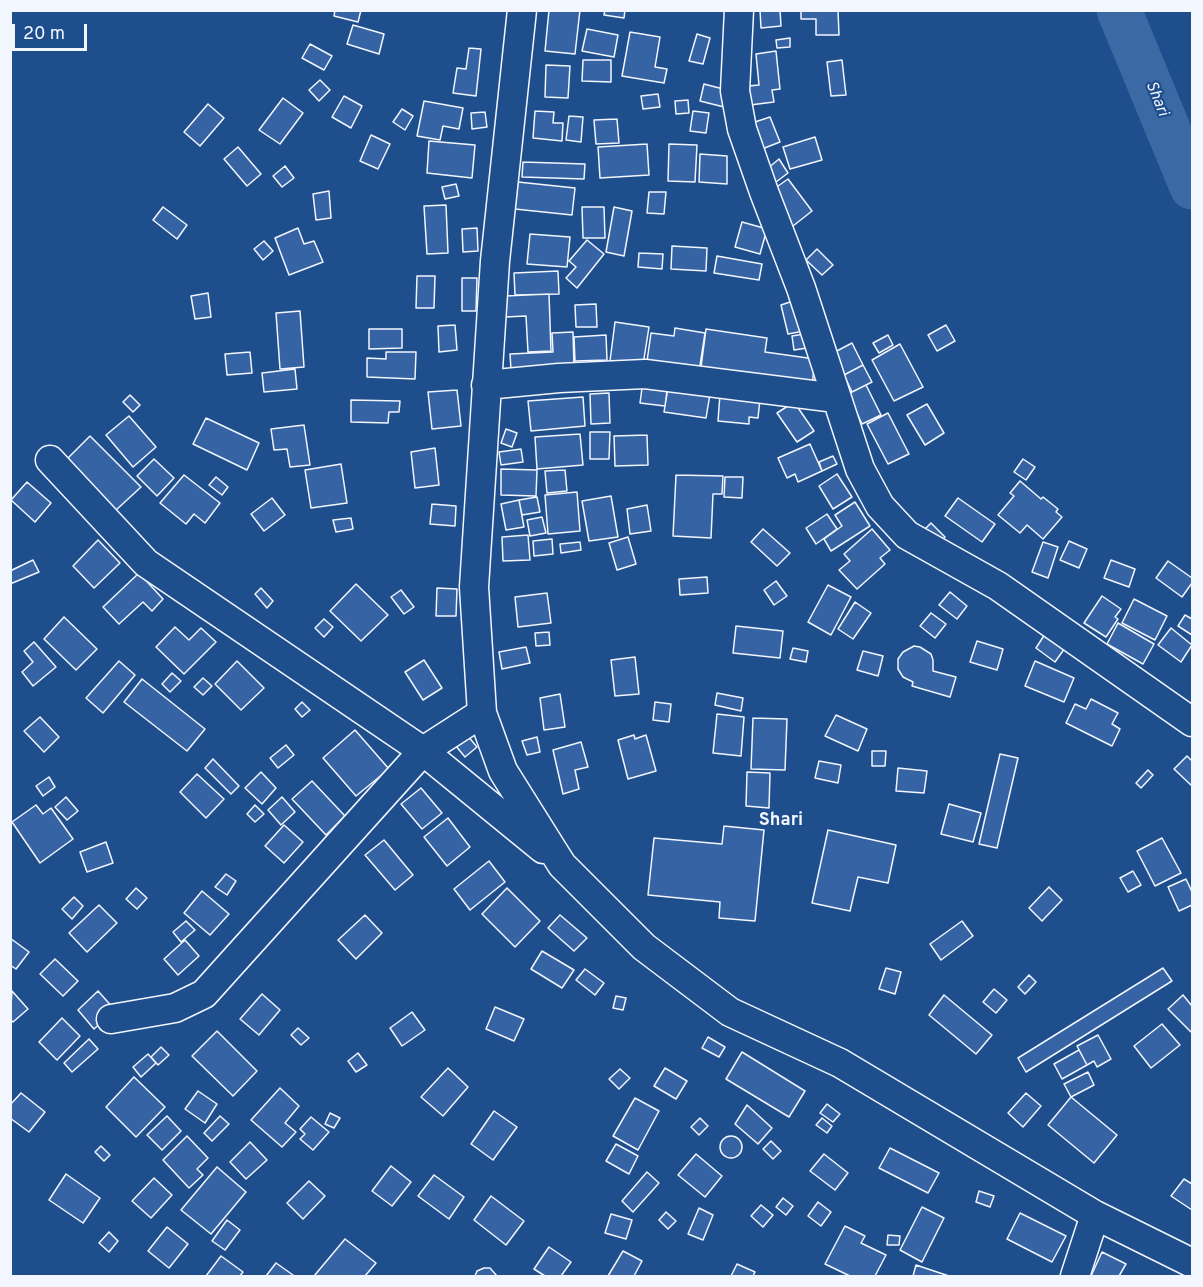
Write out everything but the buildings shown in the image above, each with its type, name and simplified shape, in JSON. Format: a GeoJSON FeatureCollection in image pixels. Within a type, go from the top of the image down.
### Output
{"type":"FeatureCollection","features":[{"type":"Feature","properties":{"kind":"street"},"geometry":{"type":"LineString","coordinates":[[522,10],[495,261],[474,587],[482,713],[502,771],[562,865]]}},
{"type":"Feature","properties":{"kind":"street"},"geometry":{"type":"LineString","coordinates":[[739,10],[735,91],[742,129],[801,288],[860,469],[880,506],[907,535],[998,586],[1192,722]]}},
{"type":"Feature","properties":{"kind":"street"},"geometry":{"type":"LineString","coordinates":[[486,385],[559,378],[645,374],[836,398]]}},
{"type":"Feature","properties":{"kind":"street"},"geometry":{"type":"LineString","coordinates":[[50,460],[146,563],[423,751],[562,865],[644,947],[730,1012],[840,1064],[1095,1215],[1192,1263]]}},
{"type":"Feature","properties":{"kind":"street"},"geometry":{"type":"LineString","coordinates":[[111,1019],[175,1008],[204,994],[423,751],[482,713]]}},
{"type":"Feature","properties":{"kind":"street"},"geometry":{"type":"LineString","coordinates":[[1075,1276],[1095,1215]]}},
{"type":"Feature","properties":{"kind":"waterway","name":"Shari"},"geometry":{"type":"LineString","coordinates":[[1119,10],[1192,187]]}},
{"type":"Feature","properties":{"kind":"district","name":"Shari"},"geometry":{"type":"Point","coordinates":[781,821]}}]}
